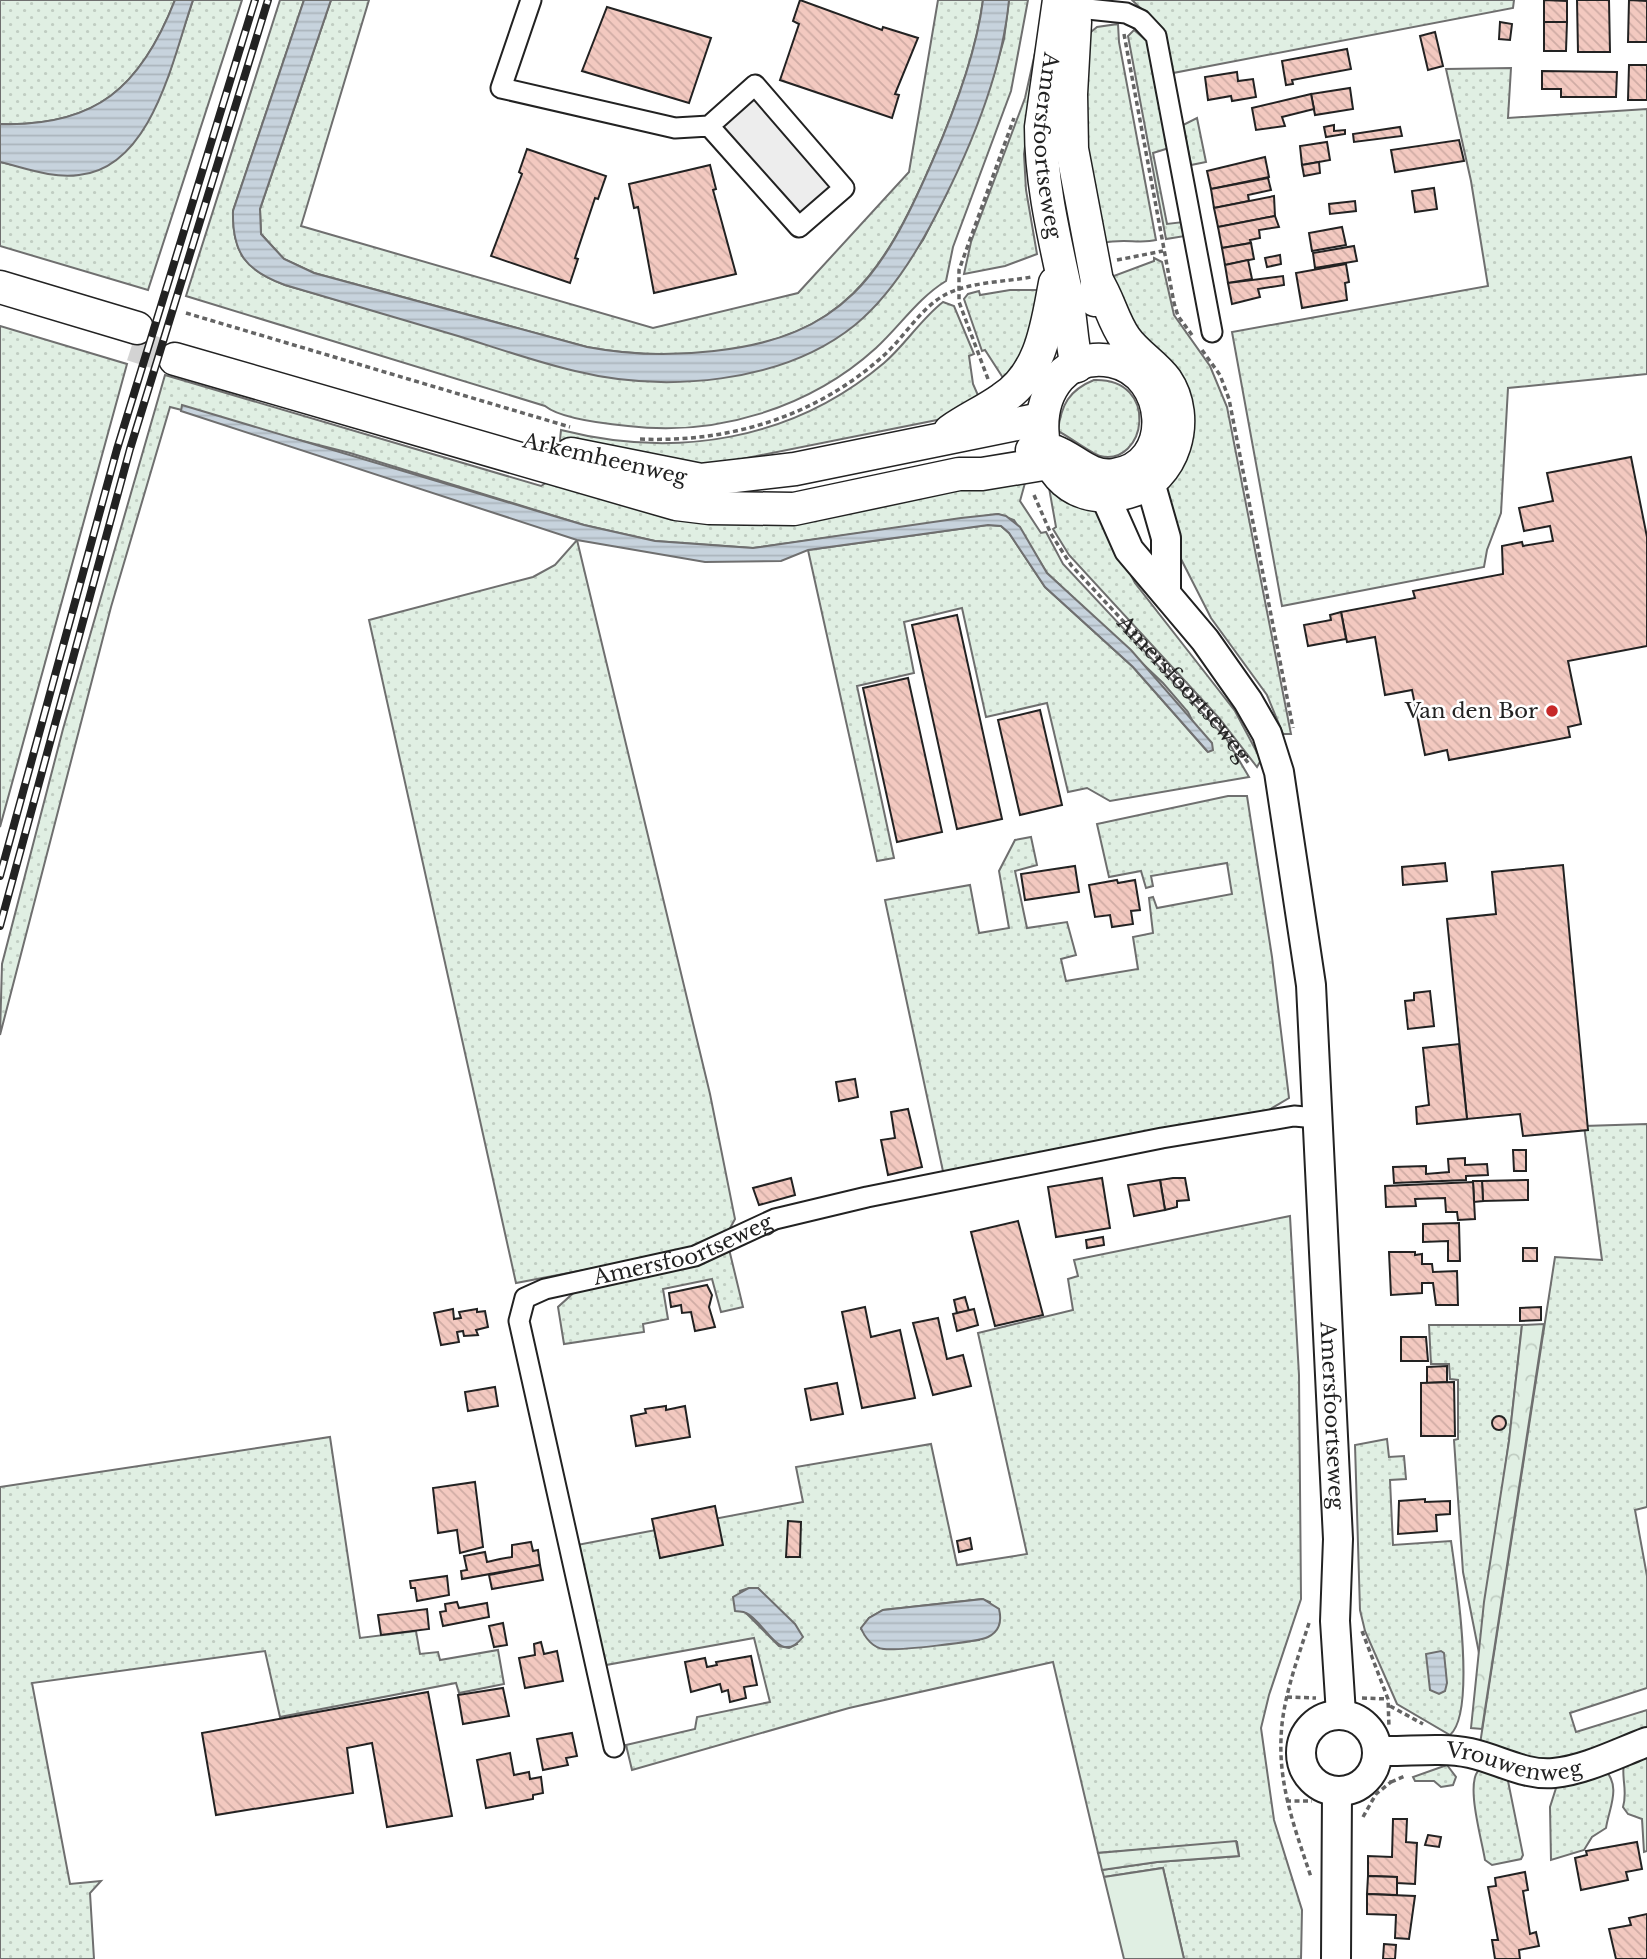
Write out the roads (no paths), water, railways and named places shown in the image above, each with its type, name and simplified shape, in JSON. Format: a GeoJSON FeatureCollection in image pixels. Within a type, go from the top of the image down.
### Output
{"type":"FeatureCollection","features":[{"type":"Feature","properties":{"kind":"main road","name":"Amersfoortseweg"},"geometry":{"type":"LineString","coordinates":[[1067,3],[1041,127],[1041,147],[1046,270],[1077,366]]}},
{"type":"Feature","properties":{"kind":"main road","name":"Amersfoortseweg"},"geometry":{"type":"LineString","coordinates":[[1067,3],[1072,149],[1107,271],[1110,301],[1119,328],[1123,355]]}},
{"type":"Feature","properties":{"kind":"main road"},"geometry":{"type":"LineString","coordinates":[[942,437],[1005,398],[1030,369],[1046,334],[1046,270]]}},
{"type":"Feature","properties":{"kind":"main road"},"geometry":{"type":"LineString","coordinates":[[0,287],[134,337],[0,307]]}},
{"type":"Feature","properties":{"kind":"main road","name":"Arkemheenweg"},"geometry":{"type":"LineString","coordinates":[[180,337],[557,451],[701,480],[795,469],[942,437],[1044,443],[979,461],[959,474],[794,509],[709,508],[676,504],[180,337]]}},
{"type":"Feature","properties":{"kind":"main road"},"geometry":{"type":"LineString","coordinates":[[1123,355],[1167,381],[1178,411],[1176,442],[1170,457],[1140,480],[1105,496],[1076,487],[1044,443],[1052,388],[1077,366],[1123,355]]}},
{"type":"Feature","properties":{"kind":"main road"},"geometry":{"type":"LineString","coordinates":[[1044,443],[1095,474],[1140,480]]}},
{"type":"Feature","properties":{"kind":"main road"},"geometry":{"type":"LineString","coordinates":[[1140,480],[1167,538],[1166,591]]}},
{"type":"Feature","properties":{"kind":"main road","name":"Amersfoortseweg"},"geometry":{"type":"LineString","coordinates":[[1105,496],[1129,550],[1166,591],[1248,701],[1273,751],[1279,772],[1311,985],[1338,1539],[1335,1620],[1340,1714]]}},
{"type":"Feature","properties":{"kind":"main road"},"geometry":{"type":"LineString","coordinates":[[1340,1714],[1352,1716],[1370,1730],[1384,1751],[1366,1780],[1352,1789],[1337,1791],[1315,1783],[1302,1762],[1301,1751],[1303,1739],[1318,1720],[1340,1714]]}},
{"type":"Feature","properties":{"kind":"main road","name":"Vrouwenweg"},"geometry":{"type":"LineString","coordinates":[[1384,1751],[1447,1750],[1471,1753],[1518,1769],[1551,1774],[1575,1769],[1647,1742]]}},
{"type":"Feature","properties":{"kind":"main road"},"geometry":{"type":"LineString","coordinates":[[1336,1959],[1337,1791]]}},
{"type":"Feature","properties":{"kind":"street"},"geometry":{"type":"LineString","coordinates":[[531,0],[501,88],[675,128],[709,126],[755,85],[844,188],[799,227],[709,126]]}},
{"type":"Feature","properties":{"kind":"street"},"geometry":{"type":"LineString","coordinates":[[1067,3],[1126,13],[1141,20],[1156,36],[1203,340]]}},
{"type":"Feature","properties":{"kind":"street","name":"Amersfoortseweg"},"geometry":{"type":"LineString","coordinates":[[614,1747],[519,1321],[526,1298],[545,1289],[695,1256],[775,1219],[867,1197],[1162,1138],[1294,1116],[1317,1118]]}},
{"type":"Feature","properties":{"kind":"tunnel"},"geometry":{"type":"LineString","coordinates":[[132,345],[175,359]]}},
{"type":"Feature","properties":{"kind":"railway"},"geometry":{"type":"LineString","coordinates":[[0,876],[117,449],[255,0]]}},
{"type":"Feature","properties":{"kind":"railway"},"geometry":{"type":"LineString","coordinates":[[0,926],[130,449],[268,0]]}},
{"type":"Feature","properties":{"kind":"place","name":"Van den Bor"},"geometry":{"type":"Point","coordinates":[1552,711]}}]}
